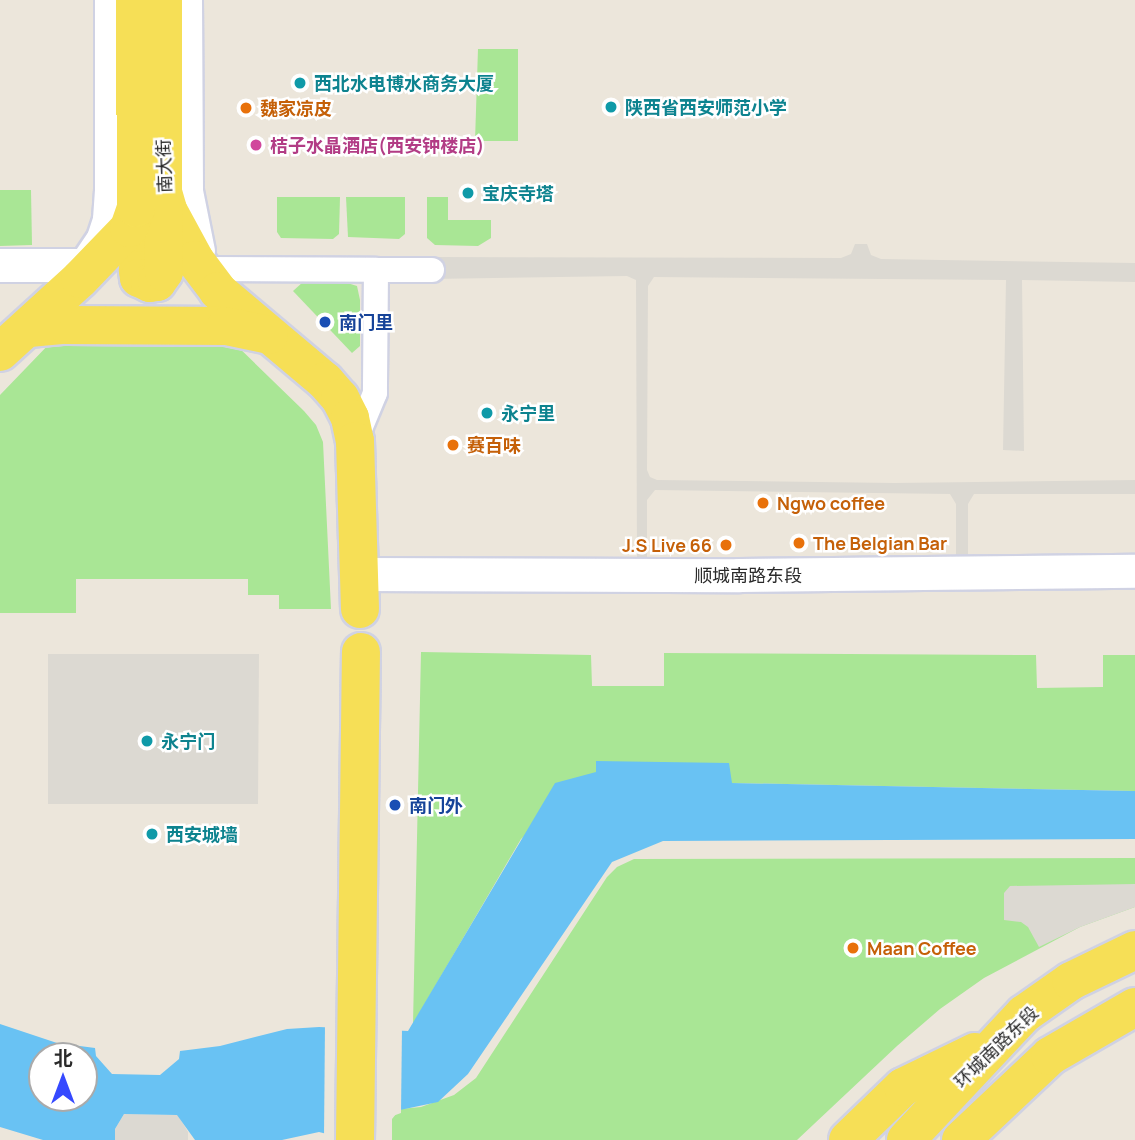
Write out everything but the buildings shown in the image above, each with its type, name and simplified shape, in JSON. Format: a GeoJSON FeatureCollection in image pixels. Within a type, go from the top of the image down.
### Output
{"type":"FeatureCollection","features":[{"type":"Feature","properties":{"kind":"main road","name":"南大街"},"geometry":{"type":"LineString","coordinates":[[135,0],[149,184],[207,273],[269,335],[340,397],[350,418],[355,441],[361,591]]}},
{"type":"Feature","properties":{"kind":"main road","name":"南大街"},"geometry":{"type":"LineString","coordinates":[[0,352],[40,318],[87,265],[129,228],[149,184],[163,0]]}},
{"type":"Feature","properties":{"kind":"main road"},"geometry":{"type":"LineString","coordinates":[[40,318],[67,325],[226,327],[269,335]]}},
{"type":"Feature","properties":{"kind":"main road"},"geometry":{"type":"LineString","coordinates":[[355,1139],[361,652]]}},
{"type":"Feature","properties":{"kind":"main road","name":"环城南路东段"},"geometry":{"type":"LineString","coordinates":[[906,1140],[1024,1014],[1071,981],[1135,950]]}},
{"type":"Feature","properties":{"kind":"main road"},"geometry":{"type":"LineString","coordinates":[[961,1140],[1050,1056],[1135,1007]]}},
{"type":"Feature","properties":{"kind":"main road"},"geometry":{"type":"LineString","coordinates":[[848,1140],[903,1087],[996,1042]]}},
{"type":"Feature","properties":{"kind":"main road"},"geometry":{"type":"LineString","coordinates":[[989,1140],[1014,1088]]}},
{"type":"Feature","properties":{"kind":"street"},"geometry":{"type":"LineString","coordinates":[[0,265],[87,265],[99,238],[105,219],[107,0]]}},
{"type":"Feature","properties":{"kind":"street"},"geometry":{"type":"LineString","coordinates":[[190,0],[191,191],[207,273],[432,270]]}},
{"type":"Feature","properties":{"kind":"street"},"geometry":{"type":"LineString","coordinates":[[355,441],[375,393],[376,270]]}},
{"type":"Feature","properties":{"kind":"street","name":"顺城南路东段"},"geometry":{"type":"LineString","coordinates":[[361,591],[751,575],[1135,571]]}},
{"type":"Feature","properties":{"kind":"green space"},"geometry":{"type":"Polygon","coordinates":[[[478,49],[518,49],[518,141],[475,141],[478,49]]]}},
{"type":"Feature","properties":{"kind":"green space"},"geometry":{"type":"Polygon","coordinates":[[[0,190],[31,190],[32,245],[0,246],[0,190]]]}},
{"type":"Feature","properties":{"kind":"green space"},"geometry":{"type":"Polygon","coordinates":[[[277,197],[340,197],[339,234],[333,239],[281,238],[277,232],[277,197]]]}},
{"type":"Feature","properties":{"kind":"green space"},"geometry":{"type":"Polygon","coordinates":[[[346,197],[405,197],[405,234],[399,239],[348,237],[346,197]]]}},
{"type":"Feature","properties":{"kind":"green space"},"geometry":{"type":"Polygon","coordinates":[[[427,197],[448,197],[448,220],[491,220],[491,238],[478,246],[435,245],[427,238],[427,197]]]}},
{"type":"Feature","properties":{"kind":"green space"},"geometry":{"type":"Polygon","coordinates":[[[303,282],[344,282],[357,286],[360,300],[360,346],[352,353],[293,291],[303,282]]]}},
{"type":"Feature","properties":{"kind":"green space"},"geometry":{"type":"Polygon","coordinates":[[[53,340],[232,341],[304,411],[316,425],[323,442],[331,609],[279,609],[279,595],[248,595],[248,579],[76,579],[76,613],[0,613],[0,395],[53,340]]]}},
{"type":"Feature","properties":{"kind":"green space"},"geometry":{"type":"Polygon","coordinates":[[[421,652],[591,655],[592,686],[664,686],[664,653],[1036,655],[1037,688],[1103,687],[1103,655],[1135,655],[1135,791],[731,783],[728,763],[597,772],[521,839],[413,1024],[421,652]]]}},
{"type":"Feature","properties":{"kind":"green space"},"geometry":{"type":"Polygon","coordinates":[[[1135,858],[1135,907],[1080,927],[984,978],[940,1009],[897,1046],[797,1140],[392,1140],[392,1119],[400,1109],[421,1107],[454,1095],[476,1078],[607,877],[617,867],[634,859],[1135,858]]]}},
{"type":"Feature","properties":{"kind":"shaded area"},"geometry":{"type":"Polygon","coordinates":[[[855,244],[867,244],[871,255],[881,259],[1135,263],[1135,282],[1022,280],[1024,451],[1003,450],[1006,280],[654,277],[648,286],[647,470],[650,477],[657,480],[894,483],[1135,480],[1135,494],[974,494],[968,504],[968,561],[956,561],[956,504],[950,494],[655,490],[647,500],[647,562],[637,562],[636,280],[627,276],[431,279],[431,257],[841,258],[851,254],[855,244]]]}},
{"type":"Feature","properties":{"kind":"shaded area"},"geometry":{"type":"Polygon","coordinates":[[[48,654],[259,654],[258,804],[48,804],[48,654]]]}},
{"type":"Feature","properties":{"kind":"shaded area"},"geometry":{"type":"Polygon","coordinates":[[[1135,884],[1135,907],[1080,927],[1039,947],[1028,927],[1021,922],[1004,920],[1004,893],[1010,886],[1135,884]]]}},
{"type":"Feature","properties":{"kind":"shaded area"},"geometry":{"type":"Polygon","coordinates":[[[124,1114],[178,1115],[188,1132],[188,1140],[115,1140],[115,1129],[124,1114]]]}},
{"type":"Feature","properties":{"kind":"water"},"geometry":{"type":"Polygon","coordinates":[[[596,761],[729,763],[732,783],[1135,791],[1135,839],[663,841],[612,862],[468,1074],[438,1102],[400,1110],[331,1135],[319,1132],[282,1140],[195,1140],[177,1115],[124,1114],[115,1129],[115,1140],[43,1140],[0,1127],[0,1024],[54,1042],[28,1042],[28,1112],[98,1112],[98,1058],[112,1074],[160,1075],[179,1059],[180,1051],[220,1046],[287,1029],[319,1027],[408,1031],[555,783],[596,772],[596,761]]]}},
{"type":"Feature","properties":{"kind":"pier"},"geometry":{"type":"Polygon","coordinates":[[[325,1024],[402,1027],[401,1113],[332,1138],[324,1137],[325,1024]]]}},
{"type":"Feature","properties":{"kind":"place","name":"西北水电博水商务大厦"},"geometry":{"type":"Point","coordinates":[300,83]}},
{"type":"Feature","properties":{"kind":"place","name":"陕西省西安师范小学"},"geometry":{"type":"Point","coordinates":[611,107]}},
{"type":"Feature","properties":{"kind":"place","name":"魏家凉皮"},"geometry":{"type":"Point","coordinates":[246,108]}},
{"type":"Feature","properties":{"kind":"place","name":"桔子水晶酒店(西安钟楼店)"},"geometry":{"type":"Point","coordinates":[256,145]}},
{"type":"Feature","properties":{"kind":"place","name":"宝庆寺塔"},"geometry":{"type":"Point","coordinates":[468,193]}},
{"type":"Feature","properties":{"kind":"place","name":"南门里"},"geometry":{"type":"Point","coordinates":[325,322]}},
{"type":"Feature","properties":{"kind":"place","name":"永宁里"},"geometry":{"type":"Point","coordinates":[487,413]}},
{"type":"Feature","properties":{"kind":"place","name":"赛百味"},"geometry":{"type":"Point","coordinates":[453,445]}},
{"type":"Feature","properties":{"kind":"place","name":"Ngwo coffee"},"geometry":{"type":"Point","coordinates":[763,503]}},
{"type":"Feature","properties":{"kind":"place","name":"The Belgian Bar"},"geometry":{"type":"Point","coordinates":[799,543]}},
{"type":"Feature","properties":{"kind":"place","name":"J.S Live 66"},"geometry":{"type":"Point","coordinates":[726,545]}},
{"type":"Feature","properties":{"kind":"place","name":"永宁门"},"geometry":{"type":"Point","coordinates":[147,741]}},
{"type":"Feature","properties":{"kind":"place","name":"南门外"},"geometry":{"type":"Point","coordinates":[395,805]}},
{"type":"Feature","properties":{"kind":"place","name":"西安城墙"},"geometry":{"type":"Point","coordinates":[152,834]}},
{"type":"Feature","properties":{"kind":"place","name":"Maan Coffee"},"geometry":{"type":"Point","coordinates":[853,948]}}]}
